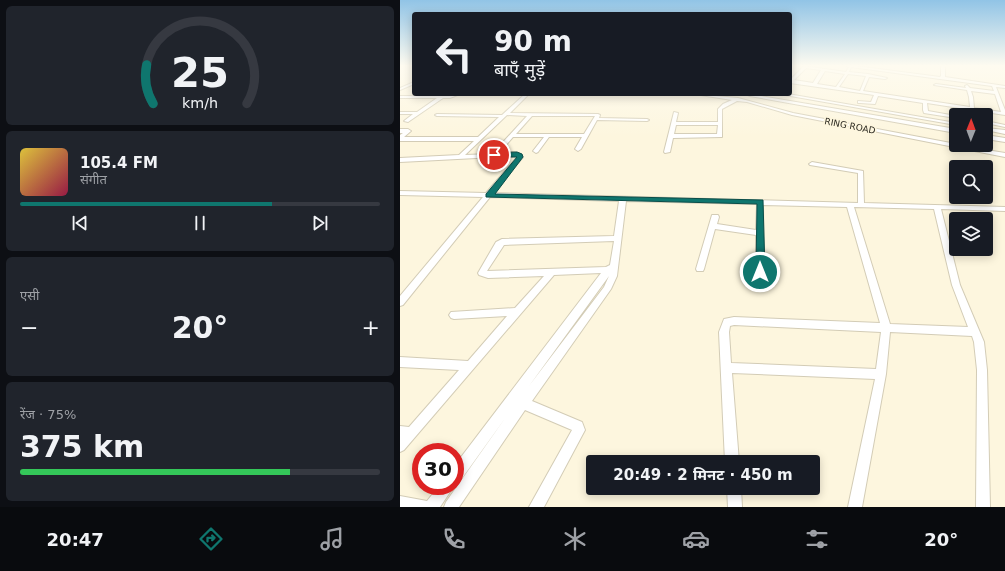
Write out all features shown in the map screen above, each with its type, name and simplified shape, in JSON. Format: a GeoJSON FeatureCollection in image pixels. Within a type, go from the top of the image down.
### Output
{"type":"FeatureCollection","features":[{"type":"Feature","properties":{"kind":"street"},"geometry":{"type":"LineString","coordinates":[[847,90],[965,108]]}},
{"type":"Feature","properties":{"kind":"street"},"geometry":{"type":"LineString","coordinates":[[972,108],[969,90],[996,93]]}},
{"type":"Feature","properties":{"kind":"street"},"geometry":{"type":"LineString","coordinates":[[995,90],[1004,116]]}},
{"type":"Feature","properties":{"kind":"street"},"geometry":{"type":"LineString","coordinates":[[792,92],[808,93]]}},
{"type":"Feature","properties":{"kind":"street"},"geometry":{"type":"LineString","coordinates":[[792,92],[949,123]]}},
{"type":"Feature","properties":{"kind":"street"},"geometry":{"type":"LineString","coordinates":[[854,100],[873,103],[876,94]]}},
{"type":"Feature","properties":{"kind":"street"},"geometry":{"type":"LineString","coordinates":[[402,98],[453,96]]}},
{"type":"Feature","properties":{"kind":"street"},"geometry":{"type":"LineString","coordinates":[[461,156],[525,96]]}},
{"type":"Feature","properties":{"kind":"street","name":"RING ROAD"},"geometry":{"type":"LineString","coordinates":[[713,96],[738,99],[792,114],[1005,155]]}},
{"type":"Feature","properties":{"kind":"street"},"geometry":{"type":"LineString","coordinates":[[749,96],[917,127],[949,134]]}},
{"type":"Feature","properties":{"kind":"street","name":"RING ROAD"},"geometry":{"type":"LineString","coordinates":[[749,96],[798,112],[949,140]]}},
{"type":"Feature","properties":{"kind":"street"},"geometry":{"type":"LineString","coordinates":[[406,121],[442,97]]}},
{"type":"Feature","properties":{"kind":"street"},"geometry":{"type":"LineString","coordinates":[[671,136],[721,135],[721,107],[738,99]]}},
{"type":"Feature","properties":{"kind":"street"},"geometry":{"type":"LineString","coordinates":[[925,102],[926,112],[949,116]]}},
{"type":"Feature","properties":{"kind":"street"},"geometry":{"type":"LineString","coordinates":[[772,104],[917,127],[949,130]]}},
{"type":"Feature","properties":{"kind":"street"},"geometry":{"type":"LineString","coordinates":[[763,106],[770,114],[777,116],[1005,160]]}},
{"type":"Feature","properties":{"kind":"street"},"geometry":{"type":"LineString","coordinates":[[400,113],[418,113]]}},
{"type":"Feature","properties":{"kind":"street"},"geometry":{"type":"LineString","coordinates":[[667,152],[676,113]]}},
{"type":"Feature","properties":{"kind":"street"},"geometry":{"type":"LineString","coordinates":[[494,155],[531,114]]}},
{"type":"Feature","properties":{"kind":"street"},"geometry":{"type":"LineString","coordinates":[[438,115],[531,114],[598,116],[578,149]]}},
{"type":"Feature","properties":{"kind":"street"},"geometry":{"type":"LineString","coordinates":[[993,114],[1004,116]]}},
{"type":"Feature","properties":{"kind":"street"},"geometry":{"type":"LineString","coordinates":[[596,119],[647,120]]}},
{"type":"Feature","properties":{"kind":"street"},"geometry":{"type":"LineString","coordinates":[[674,123],[720,124]]}},
{"type":"Feature","properties":{"kind":"street"},"geometry":{"type":"LineString","coordinates":[[993,123],[1005,126]]}},
{"type":"Feature","properties":{"kind":"street"},"geometry":{"type":"LineString","coordinates":[[993,130],[1005,132]]}},
{"type":"Feature","properties":{"kind":"street"},"geometry":{"type":"LineString","coordinates":[[400,131],[408,131],[400,138]]}},
{"type":"Feature","properties":{"kind":"street"},"geometry":{"type":"LineString","coordinates":[[512,135],[586,136]]}},
{"type":"Feature","properties":{"kind":"street"},"geometry":{"type":"LineString","coordinates":[[536,151],[547,136]]}},
{"type":"Feature","properties":{"kind":"street"},"geometry":{"type":"LineString","coordinates":[[400,138],[479,139]]}},
{"type":"Feature","properties":{"kind":"street"},"geometry":{"type":"LineString","coordinates":[[993,138],[1005,140]]}},
{"type":"Feature","properties":{"kind":"street"},"geometry":{"type":"LineString","coordinates":[[993,143],[1005,145]]}},
{"type":"Feature","properties":{"kind":"street"},"geometry":{"type":"LineString","coordinates":[[993,148],[1005,150]]}},
{"type":"Feature","properties":{"kind":"street"},"geometry":{"type":"LineString","coordinates":[[400,160],[461,156],[520,155],[520,157],[489,196],[400,302]]}},
{"type":"Feature","properties":{"kind":"street"},"geometry":{"type":"LineString","coordinates":[[812,164],[861,172],[856,205],[886,326],[881,374],[855,507]]}},
{"type":"Feature","properties":{"kind":"street"},"geometry":{"type":"LineString","coordinates":[[400,193],[1005,209]]}},
{"type":"Feature","properties":{"kind":"street"},"geometry":{"type":"LineString","coordinates":[[464,465],[583,323],[608,289],[612,276],[611,266],[623,198]]}},
{"type":"Feature","properties":{"kind":"street"},"geometry":{"type":"LineString","coordinates":[[760,202],[760,285]]}},
{"type":"Feature","properties":{"kind":"street"},"geometry":{"type":"LineString","coordinates":[[936,207],[956,285],[979,342],[982,370],[983,507]]}},
{"type":"Feature","properties":{"kind":"street"},"geometry":{"type":"LineString","coordinates":[[700,269],[715,217]]}},
{"type":"Feature","properties":{"kind":"street"},"geometry":{"type":"LineString","coordinates":[[712,226],[760,233]]}},
{"type":"Feature","properties":{"kind":"street"},"geometry":{"type":"LineString","coordinates":[[611,266],[552,272],[488,275],[482,273],[499,244],[502,242],[617,238]]}},
{"type":"Feature","properties":{"kind":"street"},"geometry":{"type":"LineString","coordinates":[[451,507],[570,319],[611,266]]}},
{"type":"Feature","properties":{"kind":"street"},"geometry":{"type":"LineString","coordinates":[[400,446],[406,433],[470,366],[552,272]]}},
{"type":"Feature","properties":{"kind":"street"},"geometry":{"type":"LineString","coordinates":[[454,315],[517,312]]}},
{"type":"Feature","properties":{"kind":"street"},"geometry":{"type":"LineString","coordinates":[[570,319],[583,323]]}},
{"type":"Feature","properties":{"kind":"street"},"geometry":{"type":"LineString","coordinates":[[732,455],[724,332],[727,322],[742,321],[886,326],[976,332]]}},
{"type":"Feature","properties":{"kind":"street"},"geometry":{"type":"LineString","coordinates":[[400,362],[470,366]]}},
{"type":"Feature","properties":{"kind":"street"},"geometry":{"type":"LineString","coordinates":[[726,368],[881,374]]}},
{"type":"Feature","properties":{"kind":"street"},"geometry":{"type":"LineString","coordinates":[[518,401],[574,424],[578,426],[579,430],[536,507]]}},
{"type":"Feature","properties":{"kind":"street"},"geometry":{"type":"LineString","coordinates":[[432,507],[441,495]]}},
{"type":"Feature","properties":{"kind":"street"},"geometry":{"type":"LineString","coordinates":[[734,495],[735,507]]}},
{"type":"Feature","properties":{"kind":"street"},"geometry":{"type":"LineString","coordinates":[[400,503],[424,507]]}},
{"type":"Feature","properties":{"kind":"route"},"geometry":{"type":"LineString","coordinates":[[494,155],[517,154],[520,155],[520,157],[489,196],[760,202],[760,272]]}}]}
